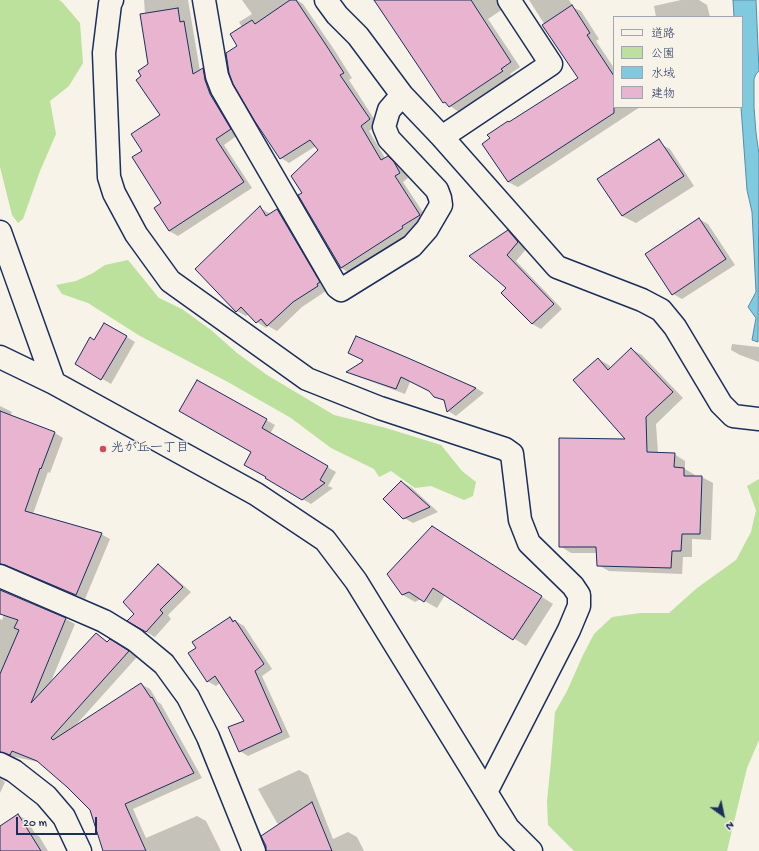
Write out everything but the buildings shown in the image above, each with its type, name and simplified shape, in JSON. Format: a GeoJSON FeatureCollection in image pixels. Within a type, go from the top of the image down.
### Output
{"type":"FeatureCollection","features":[{"type":"Feature","properties":{"kind":"street"},"geometry":{"type":"LineString","coordinates":[[112,0],[110,4],[104,53],[109,177],[114,193],[136,234],[170,281],[307,379],[380,408],[504,449],[512,454],[520,520],[529,543],[573,586],[578,595],[579,606],[569,630],[486,792]]}},
{"type":"Feature","properties":{"kind":"street"},"geometry":{"type":"LineString","coordinates":[[204,0],[217,76],[222,89],[337,287],[341,290],[412,246],[426,229],[441,205],[437,190],[389,139],[384,127],[389,110],[402,95]]}},
{"type":"Feature","properties":{"kind":"street"},"geometry":{"type":"LineString","coordinates":[[326,0],[337,15],[358,36],[402,95],[442,137],[557,267],[642,300],[661,310],[675,327],[720,404],[733,416],[759,419]]}},
{"type":"Feature","properties":{"kind":"street"},"geometry":{"type":"LineString","coordinates":[[442,137],[551,64],[509,0]]}},
{"type":"Feature","properties":{"kind":"street"},"geometry":{"type":"LineString","coordinates":[[0,232],[54,383]]}},
{"type":"Feature","properties":{"kind":"street"},"geometry":{"type":"LineString","coordinates":[[0,357],[54,383],[256,494],[325,540],[356,581],[508,828],[531,851]]}},
{"type":"Feature","properties":{"kind":"street"},"geometry":{"type":"LineString","coordinates":[[0,576],[104,621],[135,640],[164,664],[188,696],[208,738],[254,851]]}},
{"type":"Feature","properties":{"kind":"street"},"geometry":{"type":"LineString","coordinates":[[0,764],[14,771],[46,796],[64,817],[80,851]]}},
{"type":"Feature","properties":{"kind":"green space"},"geometry":{"type":"Polygon","coordinates":[[[0,0],[59,0],[80,23],[83,63],[69,86],[50,101],[56,134],[40,171],[23,219],[18,223],[12,215],[0,167],[0,0]]]}},
{"type":"Feature","properties":{"kind":"green space"},"geometry":{"type":"Polygon","coordinates":[[[128,260],[159,298],[182,309],[267,375],[334,415],[386,428],[441,445],[462,471],[476,482],[473,496],[464,500],[431,486],[415,488],[391,471],[379,477],[374,469],[331,448],[291,418],[226,381],[140,336],[88,303],[62,294],[56,285],[76,281],[93,273],[105,265],[128,260]]]}},
{"type":"Feature","properties":{"kind":"green space"},"geometry":{"type":"Polygon","coordinates":[[[759,479],[759,740],[747,768],[727,851],[574,851],[548,825],[547,801],[555,712],[567,691],[583,655],[594,634],[612,617],[640,613],[669,613],[697,588],[736,560],[751,532],[756,510],[747,486],[759,479]]]}},
{"type":"Feature","properties":{"kind":"water"},"geometry":{"type":"Polygon","coordinates":[[[733,0],[756,0],[759,71],[754,79],[754,107],[759,154],[758,342],[752,340],[756,318],[748,307],[756,292],[752,212],[747,190],[741,108],[743,108],[743,16],[734,16],[733,0]]]}},
{"type":"Feature","properties":{"kind":"place","name":"光が丘一丁目"},"geometry":{"type":"Point","coordinates":[103,449]}}]}
